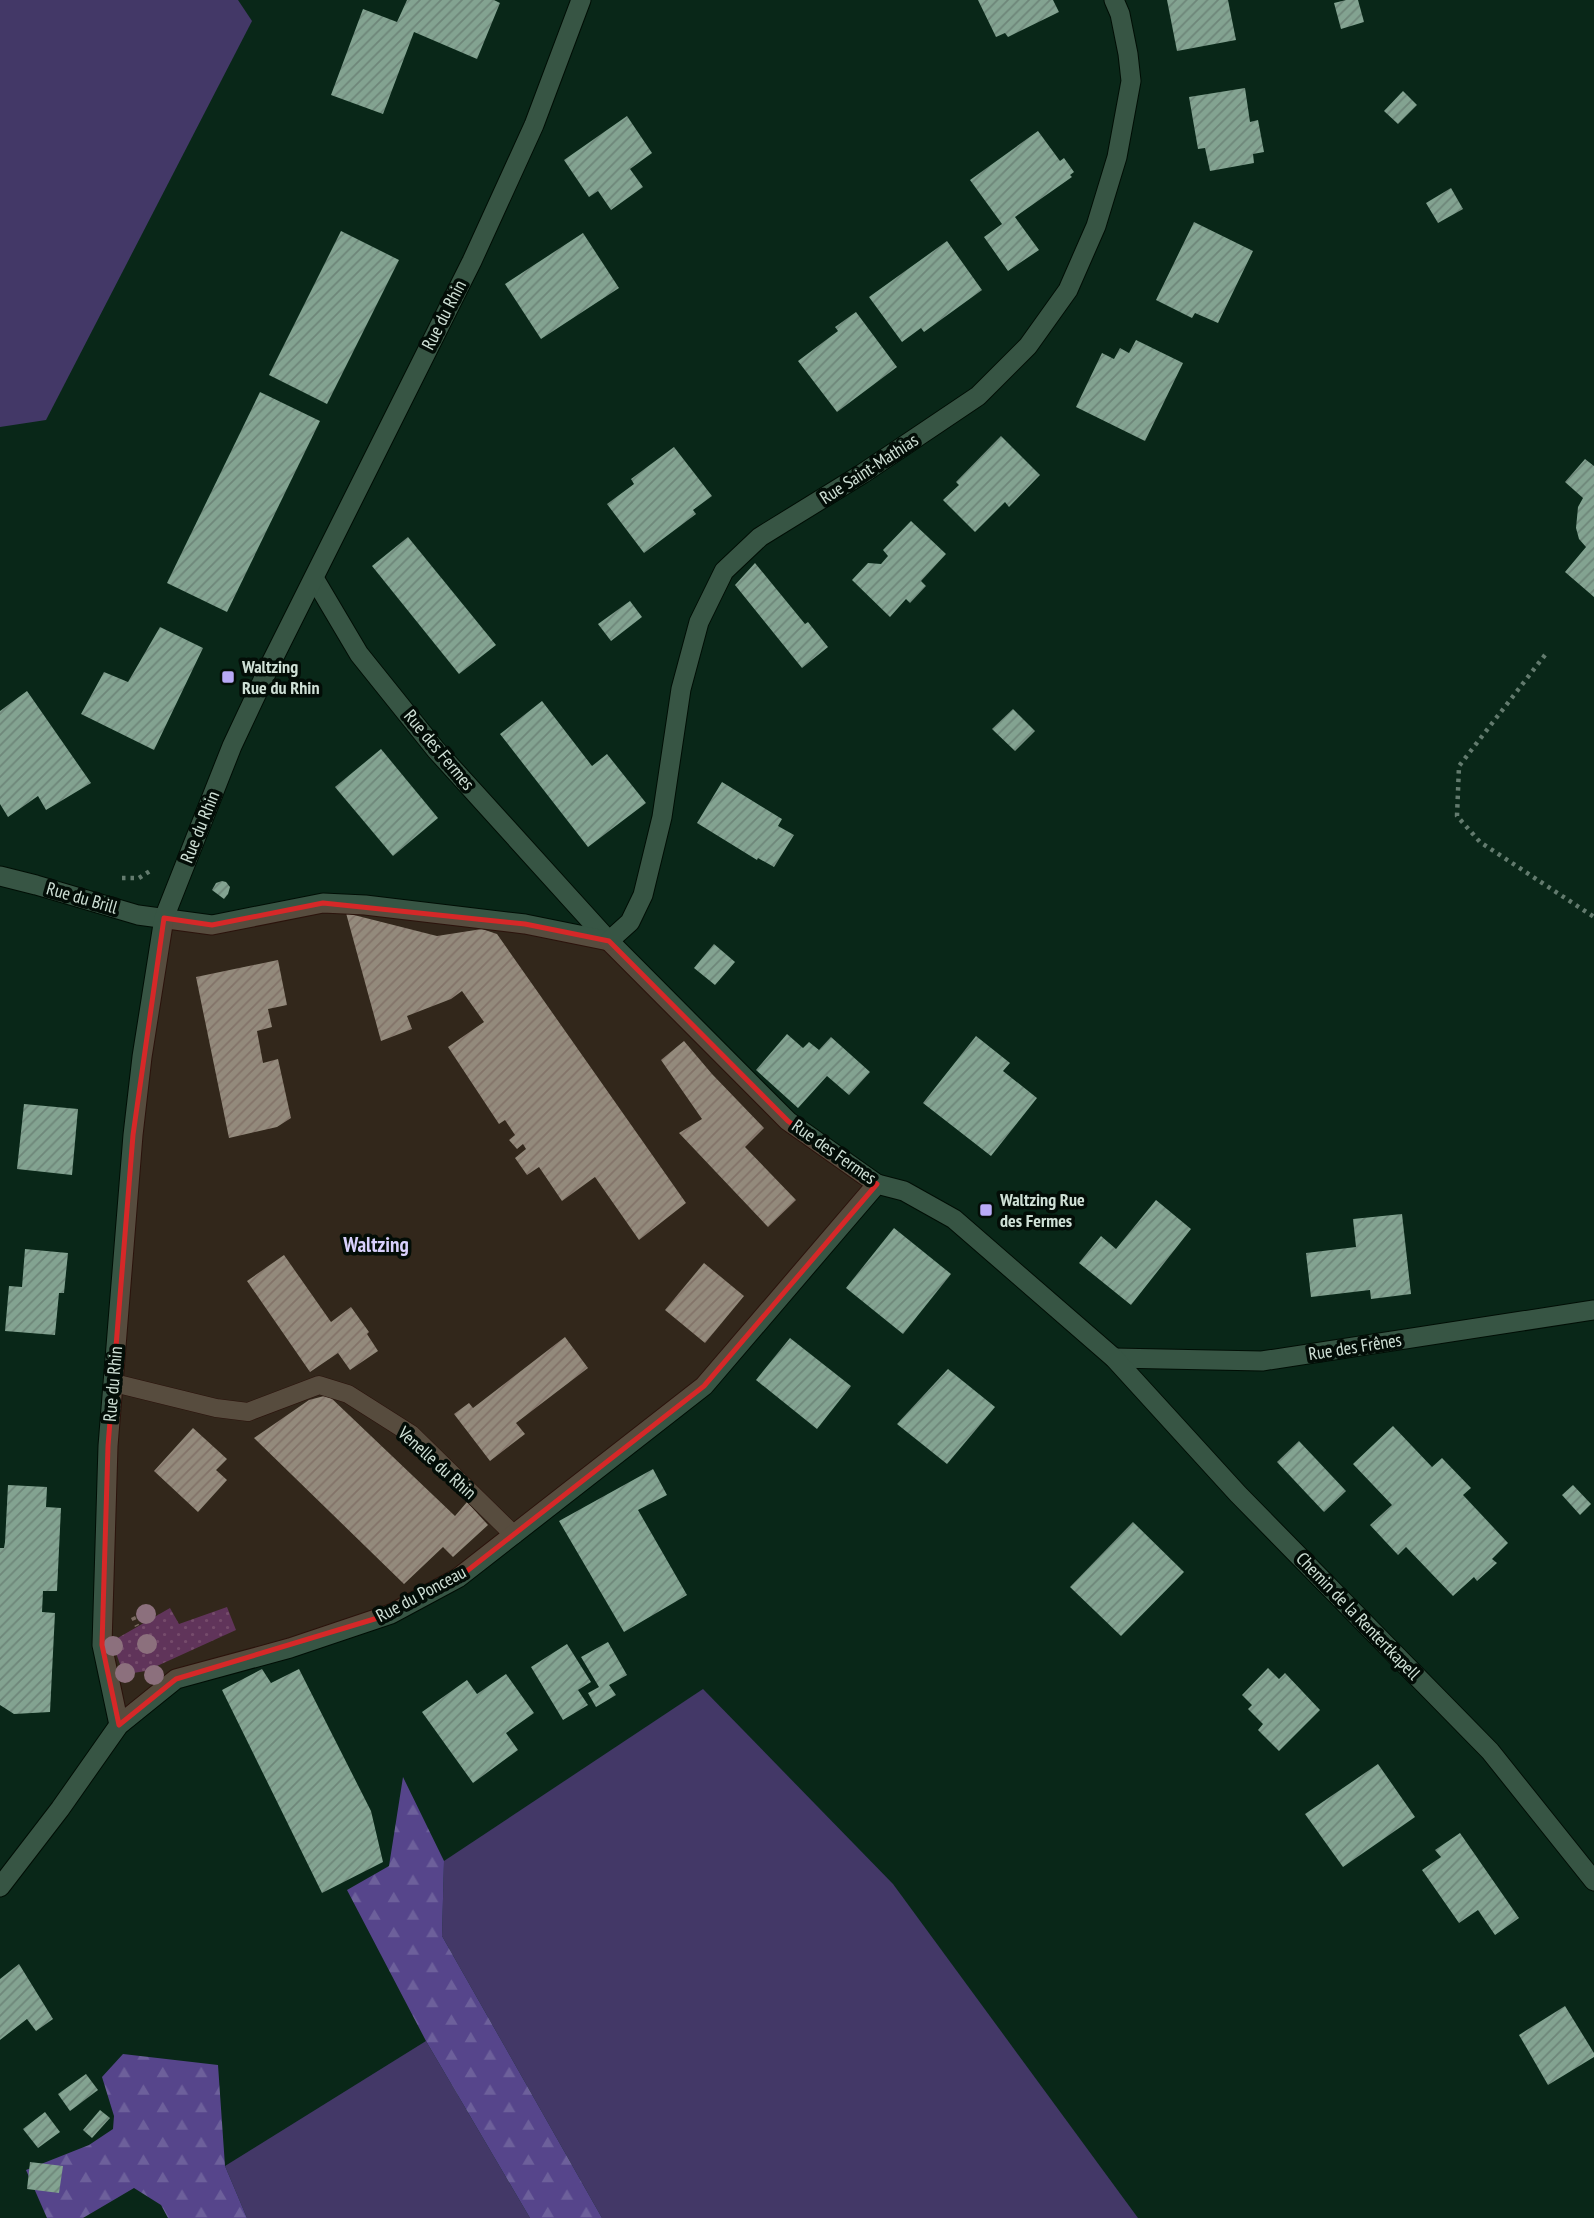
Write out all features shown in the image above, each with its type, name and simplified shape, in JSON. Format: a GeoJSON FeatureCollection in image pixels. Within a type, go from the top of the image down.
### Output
{"type":"FeatureCollection","features":[{"type":"Feature","properties":{"kind":"street","name":"Rue du Rhin"},"geometry":{"type":"LineString","coordinates":[[118,1725],[102,1644],[108,1446],[133,1135],[142,1056],[164,918],[233,746],[271,663],[472,261],[534,125],[581,0]]}},
{"type":"Feature","properties":{"kind":"street","name":"Rue Saint-Mathias"},"geometry":{"type":"LineString","coordinates":[[609,941],[631,922],[643,895],[662,817],[681,688],[699,622],[724,571],[760,537],[862,474],[978,396],[1028,346],[1068,290],[1096,226],[1117,157],[1131,81],[1120,14],[1114,0]]}},
{"type":"Feature","properties":{"kind":"street","name":"Rue des Fermes"},"geometry":{"type":"LineString","coordinates":[[314,578],[359,654],[436,750],[609,941],[789,1121],[877,1184],[904,1191],[954,1219],[1114,1358]]}},
{"type":"Feature","properties":{"kind":"street","name":"Rue du Brill"},"geometry":{"type":"LineString","coordinates":[[0,876],[138,915],[164,918]]}},
{"type":"Feature","properties":{"kind":"street"},"geometry":{"type":"LineString","coordinates":[[164,918],[212,925],[323,902],[525,924],[609,941]]}},
{"type":"Feature","properties":{"kind":"street","name":"Rue du Ponceau"},"geometry":{"type":"LineString","coordinates":[[0,1887],[60,1809],[118,1725],[176,1679],[290,1648],[391,1614],[458,1578],[704,1386],[877,1184]]}},
{"type":"Feature","properties":{"kind":"street","name":"Rue des Frênes"},"geometry":{"type":"LineString","coordinates":[[1114,1358],[1262,1361],[1594,1310]]}},
{"type":"Feature","properties":{"kind":"street","name":"Chemin de la Rentertkapell"},"geometry":{"type":"LineString","coordinates":[[1114,1358],[1238,1494],[1490,1751],[1594,1881]]}},
{"type":"Feature","properties":{"kind":"lane","name":"Venelle du Rhin"},"geometry":{"type":"LineString","coordinates":[[114,1383],[216,1408],[248,1412],[319,1385],[348,1394],[411,1434],[514,1535]]}},
{"type":"Feature","properties":{"kind":"path"},"geometry":{"type":"LineString","coordinates":[[1545,655],[1459,766],[1457,817],[1480,842],[1594,917]]}},
{"type":"Feature","properties":{"kind":"highlighted area"},"geometry":{"type":"Polygon","coordinates":[[[323,903],[525,924],[609,941],[788,1121],[877,1184],[704,1386],[458,1578],[391,1614],[176,1679],[119,1725],[102,1645],[108,1446],[133,1135],[164,918],[212,925],[323,903]]]}},
{"type":"Feature","properties":{"kind":"shaded area"},"geometry":{"type":"Polygon","coordinates":[[[0,0],[238,0],[252,21],[46,420],[0,427],[0,0]]]}},
{"type":"Feature","properties":{"kind":"shaded area"},"geometry":{"type":"Polygon","coordinates":[[[227,1607],[236,1630],[146,1671],[133,1673],[121,1667],[116,1653],[116,1639],[170,1608],[179,1624],[227,1607]]]}},
{"type":"Feature","properties":{"kind":"shaded area"},"geometry":{"type":"Polygon","coordinates":[[[703,1689],[893,1884],[1138,2218],[602,2218],[442,1936],[444,1861],[703,1689]]]}},
{"type":"Feature","properties":{"kind":"shaded area"},"geometry":{"type":"Polygon","coordinates":[[[426,2041],[530,2218],[247,2218],[225,2166],[426,2041]]]}},
{"type":"Feature","properties":{"kind":"green space"},"geometry":{"type":"Polygon","coordinates":[[[403,1777],[444,1861],[442,1936],[602,2218],[530,2218],[426,2041],[347,1890],[389,1866],[403,1777]]]}},
{"type":"Feature","properties":{"kind":"green space"},"geometry":{"type":"Polygon","coordinates":[[[123,2054],[218,2065],[225,2166],[247,2218],[168,2218],[161,2205],[134,2188],[83,2218],[47,2218],[26,2170],[89,2145],[113,2129],[114,2116],[102,2077],[123,2054]]]}},
{"type":"Feature","properties":{"kind":"building"},"geometry":{"type":"Polygon","coordinates":[[[407,0],[494,0],[500,3],[477,59],[414,32],[383,114],[331,95],[363,9],[397,22],[407,0]]]}},
{"type":"Feature","properties":{"kind":"building"},"geometry":{"type":"Polygon","coordinates":[[[978,0],[1053,0],[1059,12],[1008,37],[1005,33],[996,37],[978,0]]]}},
{"type":"Feature","properties":{"kind":"building"},"geometry":{"type":"Polygon","coordinates":[[[1167,0],[1228,0],[1236,40],[1177,51],[1167,0]]]}},
{"type":"Feature","properties":{"kind":"building"},"geometry":{"type":"Polygon","coordinates":[[[1358,0],[1364,22],[1341,29],[1334,3],[1358,0]]]}},
{"type":"Feature","properties":{"kind":"building"},"geometry":{"type":"Polygon","coordinates":[[[1245,88],[1250,122],[1258,120],[1264,152],[1253,154],[1254,163],[1210,171],[1205,148],[1198,149],[1189,97],[1245,88]]]}},
{"type":"Feature","properties":{"kind":"building"},"geometry":{"type":"Polygon","coordinates":[[[1403,91],[1417,105],[1398,124],[1384,111],[1403,91]]]}},
{"type":"Feature","properties":{"kind":"building"},"geometry":{"type":"Polygon","coordinates":[[[627,116],[652,153],[630,169],[643,187],[611,210],[598,191],[589,197],[564,160],[627,116]]]}},
{"type":"Feature","properties":{"kind":"building"},"geometry":{"type":"Polygon","coordinates":[[[1038,131],[1060,161],[1064,158],[1074,172],[1070,175],[1072,177],[1015,217],[1039,250],[1008,271],[984,237],[1002,224],[970,180],[1038,131]]]}},
{"type":"Feature","properties":{"kind":"building"},"geometry":{"type":"Polygon","coordinates":[[[1451,188],[1463,209],[1438,223],[1426,203],[1451,188]]]}},
{"type":"Feature","properties":{"kind":"building"},"geometry":{"type":"Polygon","coordinates":[[[1194,222],[1253,251],[1218,323],[1195,313],[1192,318],[1156,300],[1194,222]]]}},
{"type":"Feature","properties":{"kind":"building"},"geometry":{"type":"Polygon","coordinates":[[[341,231],[399,260],[327,404],[269,375],[341,231]]]}},
{"type":"Feature","properties":{"kind":"building"},"geometry":{"type":"Polygon","coordinates":[[[583,233],[619,288],[541,339],[505,284],[583,233]]]}},
{"type":"Feature","properties":{"kind":"building"},"geometry":{"type":"Polygon","coordinates":[[[947,241],[982,290],[924,332],[921,328],[902,342],[869,297],[947,241]]]}},
{"type":"Feature","properties":{"kind":"building"},"geometry":{"type":"Polygon","coordinates":[[[856,312],[897,367],[837,412],[798,361],[838,331],[835,327],[856,312]]]}},
{"type":"Feature","properties":{"kind":"building"},"geometry":{"type":"Polygon","coordinates":[[[1136,340],[1183,363],[1145,441],[1076,407],[1102,353],[1114,359],[1120,348],[1129,353],[1136,340]]]}},
{"type":"Feature","properties":{"kind":"building"},"geometry":{"type":"Polygon","coordinates":[[[260,392],[320,421],[227,612],[167,583],[260,392]]]}},
{"type":"Feature","properties":{"kind":"building"},"geometry":{"type":"Polygon","coordinates":[[[1001,436],[1040,475],[1009,507],[1005,502],[975,532],[943,500],[959,485],[956,482],[1001,436]]]}},
{"type":"Feature","properties":{"kind":"building"},"geometry":{"type":"Polygon","coordinates":[[[674,447],[712,496],[693,510],[696,514],[644,553],[607,504],[634,484],[631,479],[674,447]]]}},
{"type":"Feature","properties":{"kind":"building"},"geometry":{"type":"Polygon","coordinates":[[[1585,459],[1594,466],[1594,597],[1565,572],[1586,547],[1579,539],[1576,528],[1578,507],[1583,498],[1565,482],[1585,459]]]}},
{"type":"Feature","properties":{"kind":"building"},"geometry":{"type":"Polygon","coordinates":[[[911,521],[946,554],[921,581],[926,586],[910,603],[906,599],[890,617],[852,580],[868,563],[881,564],[888,556],[883,550],[911,521]]]}},
{"type":"Feature","properties":{"kind":"building"},"geometry":{"type":"Polygon","coordinates":[[[408,537],[496,645],[459,674],[372,566],[408,537]]]}},
{"type":"Feature","properties":{"kind":"building"},"geometry":{"type":"Polygon","coordinates":[[[755,563],[805,624],[808,622],[828,647],[802,668],[735,585],[755,563]]]}},
{"type":"Feature","properties":{"kind":"building"},"geometry":{"type":"Polygon","coordinates":[[[630,601],[642,617],[611,641],[598,624],[630,601]]]}},
{"type":"Feature","properties":{"kind":"building"},"geometry":{"type":"Polygon","coordinates":[[[160,627],[203,648],[154,750],[81,714],[104,672],[128,682],[160,627]]]}},
{"type":"Feature","properties":{"kind":"building"},"geometry":{"type":"Polygon","coordinates":[[[27,691],[91,783],[46,810],[38,796],[8,817],[0,804],[0,711],[27,691]]]}},
{"type":"Feature","properties":{"kind":"building"},"geometry":{"type":"Polygon","coordinates":[[[542,701],[592,766],[607,754],[646,803],[588,847],[500,734],[542,701]]]}},
{"type":"Feature","properties":{"kind":"building"},"geometry":{"type":"Polygon","coordinates":[[[1013,709],[1035,731],[1015,751],[992,729],[1013,709]]]}},
{"type":"Feature","properties":{"kind":"building"},"geometry":{"type":"Polygon","coordinates":[[[381,749],[438,818],[393,856],[335,787],[381,749]]]}},
{"type":"Feature","properties":{"kind":"building"},"geometry":{"type":"Polygon","coordinates":[[[722,782],[782,819],[778,826],[794,835],[774,867],[758,858],[757,860],[697,823],[722,782]]]}},
{"type":"Feature","properties":{"kind":"building"},"geometry":{"type":"Polygon","coordinates":[[[222,881],[230,887],[224,899],[212,890],[216,883],[222,881]]]}},
{"type":"Feature","properties":{"kind":"building"},"geometry":{"type":"Polygon","coordinates":[[[346,913],[437,936],[482,929],[497,934],[686,1203],[639,1240],[595,1177],[562,1201],[539,1167],[527,1175],[515,1158],[526,1149],[523,1144],[517,1149],[509,1140],[515,1135],[505,1120],[499,1124],[448,1047],[484,1022],[462,991],[451,999],[407,1016],[412,1029],[381,1041],[346,913]]]}},
{"type":"Feature","properties":{"kind":"building"},"geometry":{"type":"Polygon","coordinates":[[[714,944],[735,962],[715,985],[694,968],[714,944]]]}},
{"type":"Feature","properties":{"kind":"building"},"geometry":{"type":"Polygon","coordinates":[[[278,960],[287,1005],[268,1009],[272,1027],[257,1031],[263,1063],[278,1059],[291,1118],[277,1127],[229,1138],[196,977],[278,960]]]}},
{"type":"Feature","properties":{"kind":"building"},"geometry":{"type":"Polygon","coordinates":[[[787,1034],[803,1048],[809,1042],[819,1050],[831,1037],[870,1072],[849,1095],[827,1076],[798,1108],[756,1070],[787,1034]]]}},
{"type":"Feature","properties":{"kind":"building"},"geometry":{"type":"Polygon","coordinates":[[[976,1036],[1010,1063],[1003,1071],[1037,1098],[991,1156],[923,1103],[976,1036]]]}},
{"type":"Feature","properties":{"kind":"building"},"geometry":{"type":"Polygon","coordinates":[[[684,1041],[764,1128],[745,1147],[796,1200],[768,1227],[679,1133],[702,1119],[661,1060],[684,1041]]]}},
{"type":"Feature","properties":{"kind":"building"},"geometry":{"type":"Polygon","coordinates":[[[24,1104],[78,1109],[72,1175],[17,1169],[24,1104]]]}},
{"type":"Feature","properties":{"kind":"building"},"geometry":{"type":"Polygon","coordinates":[[[1156,1200],[1191,1229],[1131,1305],[1079,1263],[1101,1236],[1116,1249],[1156,1200]]]}},
{"type":"Feature","properties":{"kind":"building"},"geometry":{"type":"Polygon","coordinates":[[[1402,1214],[1411,1294],[1371,1299],[1370,1290],[1311,1297],[1306,1253],[1356,1247],[1353,1219],[1402,1214]]]}},
{"type":"Feature","properties":{"kind":"building"},"geometry":{"type":"Polygon","coordinates":[[[894,1228],[951,1274],[903,1334],[846,1288],[894,1228]]]}},
{"type":"Feature","properties":{"kind":"building"},"geometry":{"type":"Polygon","coordinates":[[[25,1249],[68,1253],[64,1293],[59,1293],[55,1335],[5,1331],[9,1286],[22,1287],[25,1249]]]}},
{"type":"Feature","properties":{"kind":"building"},"geometry":{"type":"Polygon","coordinates":[[[284,1255],[331,1322],[351,1307],[369,1332],[367,1334],[378,1351],[350,1370],[338,1353],[310,1372],[247,1281],[284,1255]]]}},
{"type":"Feature","properties":{"kind":"building"},"geometry":{"type":"Polygon","coordinates":[[[704,1263],[744,1296],[705,1343],[665,1310],[704,1263]]]}},
{"type":"Feature","properties":{"kind":"building"},"geometry":{"type":"Polygon","coordinates":[[[565,1337],[588,1368],[516,1423],[525,1434],[490,1461],[454,1414],[469,1403],[473,1408],[565,1337]]]}},
{"type":"Feature","properties":{"kind":"building"},"geometry":{"type":"Polygon","coordinates":[[[790,1338],[851,1386],[817,1429],[756,1380],[790,1338]]]}},
{"type":"Feature","properties":{"kind":"building"},"geometry":{"type":"Polygon","coordinates":[[[948,1369],[995,1407],[947,1464],[897,1424],[948,1369]]]}},
{"type":"Feature","properties":{"kind":"building"},"geometry":{"type":"Polygon","coordinates":[[[328,1395],[455,1516],[467,1502],[488,1525],[453,1557],[443,1547],[404,1584],[254,1438],[309,1400],[328,1395]]]}},
{"type":"Feature","properties":{"kind":"building"},"geometry":{"type":"Polygon","coordinates":[[[1393,1426],[1432,1467],[1442,1458],[1471,1488],[1463,1495],[1508,1543],[1492,1559],[1497,1563],[1477,1581],[1474,1577],[1453,1596],[1406,1547],[1398,1555],[1370,1525],[1392,1505],[1353,1464],[1393,1426]]]}},
{"type":"Feature","properties":{"kind":"building"},"geometry":{"type":"Polygon","coordinates":[[[193,1428],[227,1459],[216,1470],[227,1480],[198,1512],[154,1471],[193,1428]]]}},
{"type":"Feature","properties":{"kind":"building"},"geometry":{"type":"Polygon","coordinates":[[[1299,1441],[1346,1491],[1324,1512],[1277,1462],[1299,1441]]]}},
{"type":"Feature","properties":{"kind":"building"},"geometry":{"type":"Polygon","coordinates":[[[653,1469],[667,1495],[638,1510],[687,1595],[624,1632],[559,1521],[653,1469]]]}},
{"type":"Feature","properties":{"kind":"building"},"geometry":{"type":"Polygon","coordinates":[[[8,1485],[47,1487],[46,1507],[61,1508],[57,1591],[43,1591],[42,1612],[55,1613],[50,1712],[14,1714],[0,1705],[0,1548],[4,1548],[5,1542],[8,1485]]]}},
{"type":"Feature","properties":{"kind":"building"},"geometry":{"type":"Polygon","coordinates":[[[1573,1485],[1591,1504],[1580,1515],[1562,1495],[1573,1485]]]}},
{"type":"Feature","properties":{"kind":"building"},"geometry":{"type":"Polygon","coordinates":[[[1133,1522],[1184,1572],[1121,1636],[1070,1587],[1133,1522]]]}},
{"type":"Feature","properties":{"kind":"building"},"geometry":{"type":"Polygon","coordinates":[[[608,1642],[627,1675],[609,1685],[616,1695],[596,1707],[588,1693],[599,1687],[581,1657],[608,1642]]]}},
{"type":"Feature","properties":{"kind":"building"},"geometry":{"type":"Polygon","coordinates":[[[567,1644],[591,1682],[578,1690],[588,1705],[563,1720],[531,1667],[567,1644]]]}},
{"type":"Feature","properties":{"kind":"building"},"geometry":{"type":"Polygon","coordinates":[[[1268,1668],[1279,1679],[1285,1673],[1320,1710],[1279,1751],[1258,1730],[1263,1724],[1248,1709],[1252,1705],[1242,1695],[1268,1668]]]}},
{"type":"Feature","properties":{"kind":"building"},"geometry":{"type":"Polygon","coordinates":[[[262,1669],[271,1683],[299,1669],[371,1811],[383,1862],[322,1893],[222,1690],[262,1669]]]}},
{"type":"Feature","properties":{"kind":"building"},"geometry":{"type":"Polygon","coordinates":[[[506,1674],[534,1713],[506,1733],[518,1750],[473,1783],[422,1712],[467,1680],[477,1694],[506,1674]]]}},
{"type":"Feature","properties":{"kind":"building"},"geometry":{"type":"Polygon","coordinates":[[[1378,1764],[1415,1817],[1343,1867],[1305,1814],[1378,1764]]]}},
{"type":"Feature","properties":{"kind":"building"},"geometry":{"type":"Polygon","coordinates":[[[1460,1833],[1519,1918],[1495,1935],[1478,1910],[1459,1923],[1422,1870],[1441,1857],[1435,1850],[1460,1833]]]}},
{"type":"Feature","properties":{"kind":"building"},"geometry":{"type":"Polygon","coordinates":[[[19,1964],[53,2019],[36,2031],[27,2019],[0,2040],[0,1979],[19,1964]]]}},
{"type":"Feature","properties":{"kind":"building"},"geometry":{"type":"Polygon","coordinates":[[[1565,2006],[1594,2057],[1548,2085],[1519,2035],[1565,2006]]]}},
{"type":"Feature","properties":{"kind":"building"},"geometry":{"type":"Polygon","coordinates":[[[86,2074],[98,2090],[70,2111],[58,2094],[86,2074]]]}},
{"type":"Feature","properties":{"kind":"building"},"geometry":{"type":"Polygon","coordinates":[[[100,2110],[110,2118],[92,2138],[83,2130],[100,2110]]]}},
{"type":"Feature","properties":{"kind":"building"},"geometry":{"type":"Polygon","coordinates":[[[45,2112],[60,2132],[38,2148],[23,2129],[45,2112]]]}},
{"type":"Feature","properties":{"kind":"building"},"geometry":{"type":"Polygon","coordinates":[[[30,2162],[63,2166],[59,2193],[27,2189],[30,2162]]]}},
{"type":"Feature","properties":{"kind":"place","name":"Waltzing Rue du Rhin"},"geometry":{"type":"Point","coordinates":[228,677]}},
{"type":"Feature","properties":{"kind":"place","name":"Waltzing Rue des Fermes"},"geometry":{"type":"Point","coordinates":[986,1210]}},
{"type":"Feature","properties":{"kind":"district","name":"Waltzing"},"geometry":{"type":"Point","coordinates":[376,1245]}}]}
